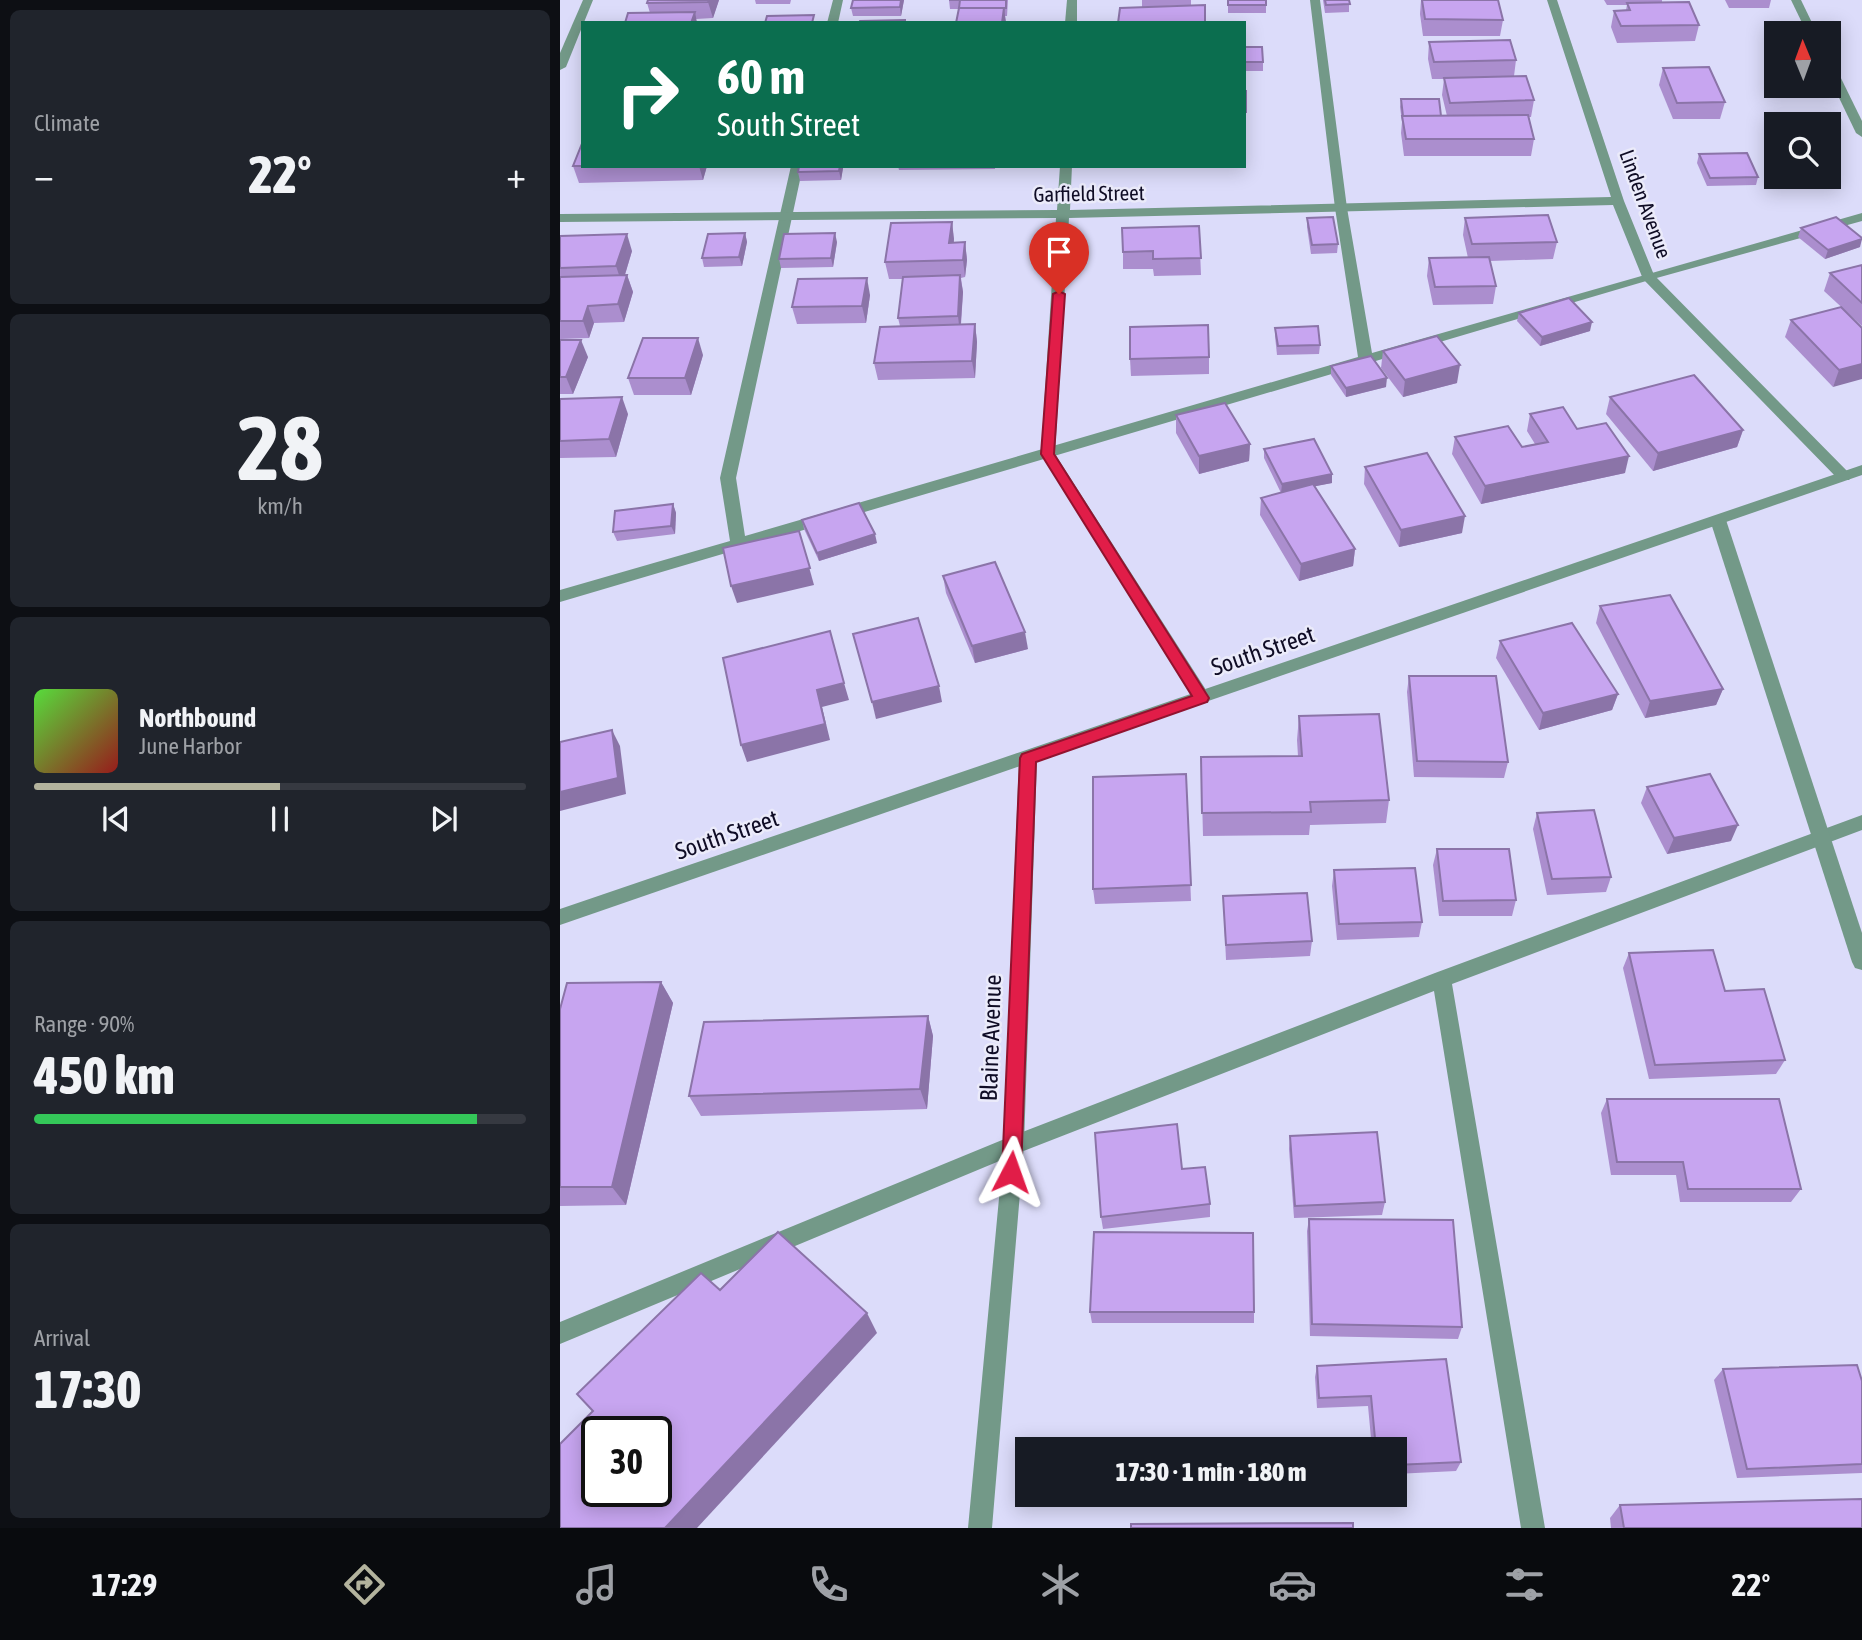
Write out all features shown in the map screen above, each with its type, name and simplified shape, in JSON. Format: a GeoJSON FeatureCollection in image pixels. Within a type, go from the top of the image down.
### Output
{"type":"FeatureCollection","features":[{"type":"Feature","properties":{"kind":"street"},"geometry":{"type":"LineString","coordinates":[[560,67],[588,0]]}},
{"type":"Feature","properties":{"kind":"street"},"geometry":{"type":"LineString","coordinates":[[833,21],[838,0]]}},
{"type":"Feature","properties":{"kind":"street"},"geometry":{"type":"LineString","coordinates":[[1071,21],[1072,0]]}},
{"type":"Feature","properties":{"kind":"street"},"geometry":{"type":"LineString","coordinates":[[1315,0],[1341,208],[1366,360]]}},
{"type":"Feature","properties":{"kind":"street","name":"Linden Avenue"},"geometry":{"type":"LineString","coordinates":[[1552,0],[1618,201],[1648,276],[1844,476]]}},
{"type":"Feature","properties":{"kind":"street"},"geometry":{"type":"LineString","coordinates":[[1796,0],[1806,21]]}},
{"type":"Feature","properties":{"kind":"street"},"geometry":{"type":"LineString","coordinates":[[1841,90],[1862,133]]}},
{"type":"Feature","properties":{"kind":"street"},"geometry":{"type":"LineString","coordinates":[[737,544],[728,478],[797,168]]}},
{"type":"Feature","properties":{"kind":"street"},"geometry":{"type":"LineString","coordinates":[[1066,168],[1048,454],[1202,698]]}},
{"type":"Feature","properties":{"kind":"street","name":"Garfield Street"},"geometry":{"type":"LineString","coordinates":[[560,219],[1064,214],[1618,201]]}},
{"type":"Feature","properties":{"kind":"street"},"geometry":{"type":"LineString","coordinates":[[560,596],[1648,276],[1862,217]]}},
{"type":"Feature","properties":{"kind":"street","name":"South Street"},"geometry":{"type":"LineString","coordinates":[[560,917],[1862,470]]}},
{"type":"Feature","properties":{"kind":"street"},"geometry":{"type":"LineString","coordinates":[[1718,520],[1862,962]]}},
{"type":"Feature","properties":{"kind":"street","name":"Blaine Avenue"},"geometry":{"type":"LineString","coordinates":[[979,1528],[1014,1145],[1028,758]]}},
{"type":"Feature","properties":{"kind":"street"},"geometry":{"type":"LineString","coordinates":[[560,1333],[1014,1145],[1442,979],[1862,822]]}},
{"type":"Feature","properties":{"kind":"street"},"geometry":{"type":"LineString","coordinates":[[1442,979],[1533,1528]]}},
{"type":"Feature","properties":{"kind":"building"},"geometry":{"type":"Polygon","coordinates":[[[648,0],[709,0],[647,3],[648,0]]]}},
{"type":"Feature","properties":{"kind":"building"},"geometry":{"type":"Polygon","coordinates":[[[853,0],[901,0],[900,7],[851,8],[853,0]]]}},
{"type":"Feature","properties":{"kind":"building"},"geometry":{"type":"Polygon","coordinates":[[[960,0],[1006,0],[1006,8],[959,8],[960,0]]]}},
{"type":"Feature","properties":{"kind":"building"},"geometry":{"type":"Polygon","coordinates":[[[1228,0],[1266,0],[1266,5],[1228,5],[1228,0]]]}},
{"type":"Feature","properties":{"kind":"building"},"geometry":{"type":"Polygon","coordinates":[[[1325,0],[1349,0],[1350,4],[1326,5],[1325,0]]]}},
{"type":"Feature","properties":{"kind":"building"},"geometry":{"type":"Polygon","coordinates":[[[1422,0],[1498,0],[1503,20],[1425,19],[1422,0]]]}},
{"type":"Feature","properties":{"kind":"building"},"geometry":{"type":"Polygon","coordinates":[[[1689,2],[1699,25],[1621,26],[1614,11],[1630,10],[1627,3],[1689,2]]]}},
{"type":"Feature","properties":{"kind":"building"},"geometry":{"type":"Polygon","coordinates":[[[1205,5],[1205,21],[1118,21],[1120,8],[1205,5]]]}},
{"type":"Feature","properties":{"kind":"building"},"geometry":{"type":"Polygon","coordinates":[[[959,8],[1004,8],[1002,21],[956,21],[959,8]]]}},
{"type":"Feature","properties":{"kind":"building"},"geometry":{"type":"Polygon","coordinates":[[[695,12],[692,21],[626,21],[628,13],[695,12]]]}},
{"type":"Feature","properties":{"kind":"building"},"geometry":{"type":"Polygon","coordinates":[[[814,15],[812,21],[766,21],[767,16],[814,15]]]}},
{"type":"Feature","properties":{"kind":"building"},"geometry":{"type":"Polygon","coordinates":[[[1510,40],[1516,60],[1434,62],[1429,42],[1510,40]]]}},
{"type":"Feature","properties":{"kind":"building"},"geometry":{"type":"Polygon","coordinates":[[[1246,47],[1262,47],[1263,62],[1246,62],[1246,47]]]}},
{"type":"Feature","properties":{"kind":"building"},"geometry":{"type":"Polygon","coordinates":[[[1709,67],[1725,102],[1677,103],[1663,68],[1709,67]]]}},
{"type":"Feature","properties":{"kind":"building"},"geometry":{"type":"Polygon","coordinates":[[[1526,76],[1534,100],[1450,103],[1444,78],[1526,76]]]}},
{"type":"Feature","properties":{"kind":"building"},"geometry":{"type":"Polygon","coordinates":[[[1401,99],[1439,99],[1441,116],[1403,116],[1401,99]]]}},
{"type":"Feature","properties":{"kind":"building"},"geometry":{"type":"Polygon","coordinates":[[[1528,115],[1534,139],[1406,139],[1402,116],[1528,115]]]}},
{"type":"Feature","properties":{"kind":"building"},"geometry":{"type":"Polygon","coordinates":[[[581,146],[581,166],[573,166],[581,146]]]}},
{"type":"Feature","properties":{"kind":"building"},"geometry":{"type":"Polygon","coordinates":[[[1747,153],[1758,177],[1710,178],[1699,154],[1747,153]]]}},
{"type":"Feature","properties":{"kind":"building"},"geometry":{"type":"Polygon","coordinates":[[[799,168],[840,168],[839,171],[798,172],[799,168]]]}},
{"type":"Feature","properties":{"kind":"building"},"geometry":{"type":"Polygon","coordinates":[[[1548,215],[1557,242],[1472,244],[1465,218],[1548,215]]]}},
{"type":"Feature","properties":{"kind":"building"},"geometry":{"type":"Polygon","coordinates":[[[1333,217],[1338,244],[1312,245],[1307,218],[1333,217]]]}},
{"type":"Feature","properties":{"kind":"building"},"geometry":{"type":"Polygon","coordinates":[[[1836,217],[1862,239],[1828,250],[1801,228],[1836,217]]]}},
{"type":"Feature","properties":{"kind":"building"},"geometry":{"type":"Polygon","coordinates":[[[952,222],[949,243],[965,242],[963,260],[885,262],[891,223],[952,222]]]}},
{"type":"Feature","properties":{"kind":"building"},"geometry":{"type":"Polygon","coordinates":[[[1199,226],[1201,258],[1153,259],[1153,251],[1123,252],[1122,228],[1199,226]]]}},
{"type":"Feature","properties":{"kind":"building"},"geometry":{"type":"Polygon","coordinates":[[[745,233],[739,257],[702,258],[708,234],[745,233]]]}},
{"type":"Feature","properties":{"kind":"building"},"geometry":{"type":"Polygon","coordinates":[[[835,233],[831,258],[779,259],[784,234],[835,233]]]}},
{"type":"Feature","properties":{"kind":"building"},"geometry":{"type":"Polygon","coordinates":[[[627,234],[616,266],[560,268],[560,236],[627,234]]]}},
{"type":"Feature","properties":{"kind":"building"},"geometry":{"type":"Polygon","coordinates":[[[1489,257],[1496,286],[1435,287],[1429,258],[1489,257]]]}},
{"type":"Feature","properties":{"kind":"building"},"geometry":{"type":"Polygon","coordinates":[[[1862,265],[1862,303],[1830,273],[1862,265]]]}},
{"type":"Feature","properties":{"kind":"building"},"geometry":{"type":"Polygon","coordinates":[[[627,275],[618,304],[588,306],[583,321],[560,321],[560,277],[627,275]]]}},
{"type":"Feature","properties":{"kind":"building"},"geometry":{"type":"Polygon","coordinates":[[[960,275],[958,316],[898,318],[903,277],[960,275]]]}},
{"type":"Feature","properties":{"kind":"building"},"geometry":{"type":"Polygon","coordinates":[[[867,278],[862,306],[792,307],[798,279],[867,278]]]}},
{"type":"Feature","properties":{"kind":"building"},"geometry":{"type":"Polygon","coordinates":[[[1569,298],[1592,322],[1542,337],[1519,313],[1569,298]]]}},
{"type":"Feature","properties":{"kind":"building"},"geometry":{"type":"Polygon","coordinates":[[[1841,307],[1862,328],[1862,364],[1839,370],[1791,320],[1841,307]]]}},
{"type":"Feature","properties":{"kind":"building"},"geometry":{"type":"Polygon","coordinates":[[[975,324],[972,361],[874,363],[880,327],[975,324]]]}},
{"type":"Feature","properties":{"kind":"building"},"geometry":{"type":"Polygon","coordinates":[[[1208,325],[1209,357],[1130,359],[1130,327],[1208,325]]]}},
{"type":"Feature","properties":{"kind":"building"},"geometry":{"type":"Polygon","coordinates":[[[1318,326],[1320,345],[1278,346],[1275,328],[1318,326]]]}},
{"type":"Feature","properties":{"kind":"building"},"geometry":{"type":"Polygon","coordinates":[[[1437,336],[1460,365],[1405,380],[1383,351],[1437,336]]]}},
{"type":"Feature","properties":{"kind":"building"},"geometry":{"type":"Polygon","coordinates":[[[643,338],[698,338],[685,378],[628,378],[643,338]]]}},
{"type":"Feature","properties":{"kind":"building"},"geometry":{"type":"Polygon","coordinates":[[[560,340],[581,340],[566,377],[560,377],[560,340]]]}},
{"type":"Feature","properties":{"kind":"building"},"geometry":{"type":"Polygon","coordinates":[[[1371,356],[1387,378],[1346,388],[1331,366],[1371,356]]]}},
{"type":"Feature","properties":{"kind":"building"},"geometry":{"type":"Polygon","coordinates":[[[1694,375],[1743,430],[1658,453],[1610,397],[1694,375]]]}},
{"type":"Feature","properties":{"kind":"building"},"geometry":{"type":"Polygon","coordinates":[[[622,397],[609,439],[560,441],[560,399],[622,397]]]}},
{"type":"Feature","properties":{"kind":"building"},"geometry":{"type":"Polygon","coordinates":[[[1225,403],[1250,444],[1199,456],[1176,415],[1225,403]]]}},
{"type":"Feature","properties":{"kind":"building"},"geometry":{"type":"Polygon","coordinates":[[[1563,407],[1577,429],[1606,423],[1629,456],[1485,486],[1455,437],[1508,426],[1522,447],[1548,442],[1530,414],[1563,407]]]}},
{"type":"Feature","properties":{"kind":"building"},"geometry":{"type":"Polygon","coordinates":[[[1314,439],[1332,474],[1282,484],[1264,449],[1314,439]]]}},
{"type":"Feature","properties":{"kind":"building"},"geometry":{"type":"Polygon","coordinates":[[[1427,453],[1465,516],[1401,530],[1365,467],[1427,453]]]}},
{"type":"Feature","properties":{"kind":"building"},"geometry":{"type":"Polygon","coordinates":[[[1313,484],[1355,549],[1301,564],[1261,498],[1313,484]]]}},
{"type":"Feature","properties":{"kind":"building"},"geometry":{"type":"Polygon","coordinates":[[[859,503],[875,534],[817,553],[802,520],[859,503]]]}},
{"type":"Feature","properties":{"kind":"building"},"geometry":{"type":"Polygon","coordinates":[[[673,504],[671,526],[613,532],[615,511],[673,504]]]}},
{"type":"Feature","properties":{"kind":"building"},"geometry":{"type":"Polygon","coordinates":[[[799,531],[810,568],[731,586],[723,548],[799,531]]]}},
{"type":"Feature","properties":{"kind":"building"},"geometry":{"type":"Polygon","coordinates":[[[995,562],[1025,632],[972,646],[943,576],[995,562]]]}},
{"type":"Feature","properties":{"kind":"building"},"geometry":{"type":"Polygon","coordinates":[[[1670,595],[1723,689],[1650,701],[1600,606],[1670,595]]]}},
{"type":"Feature","properties":{"kind":"building"},"geometry":{"type":"Polygon","coordinates":[[[918,618],[939,686],[872,702],[853,634],[918,618]]]}},
{"type":"Feature","properties":{"kind":"building"},"geometry":{"type":"Polygon","coordinates":[[[1572,623],[1618,694],[1543,713],[1500,641],[1572,623]]]}},
{"type":"Feature","properties":{"kind":"building"},"geometry":{"type":"Polygon","coordinates":[[[830,631],[844,683],[817,690],[825,724],[741,745],[723,658],[830,631]]]}},
{"type":"Feature","properties":{"kind":"building"},"geometry":{"type":"Polygon","coordinates":[[[1409,676],[1496,676],[1508,762],[1417,761],[1409,676]]]}},
{"type":"Feature","properties":{"kind":"building"},"geometry":{"type":"Polygon","coordinates":[[[1379,714],[1389,800],[1310,802],[1311,812],[1202,813],[1201,757],[1302,756],[1299,716],[1379,714]]]}},
{"type":"Feature","properties":{"kind":"building"},"geometry":{"type":"Polygon","coordinates":[[[612,730],[618,778],[560,792],[560,742],[612,730]]]}},
{"type":"Feature","properties":{"kind":"building"},"geometry":{"type":"Polygon","coordinates":[[[1186,774],[1191,885],[1093,889],[1093,777],[1186,774]]]}},
{"type":"Feature","properties":{"kind":"building"},"geometry":{"type":"Polygon","coordinates":[[[1710,774],[1738,825],[1674,838],[1647,787],[1710,774]]]}},
{"type":"Feature","properties":{"kind":"building"},"geometry":{"type":"Polygon","coordinates":[[[1594,810],[1611,877],[1552,879],[1537,813],[1594,810]]]}},
{"type":"Feature","properties":{"kind":"building"},"geometry":{"type":"Polygon","coordinates":[[[1437,849],[1509,849],[1516,900],[1443,901],[1437,849]]]}},
{"type":"Feature","properties":{"kind":"building"},"geometry":{"type":"Polygon","coordinates":[[[1415,868],[1422,922],[1339,924],[1334,870],[1415,868]]]}},
{"type":"Feature","properties":{"kind":"building"},"geometry":{"type":"Polygon","coordinates":[[[1307,893],[1312,941],[1226,945],[1223,896],[1307,893]]]}},
{"type":"Feature","properties":{"kind":"building"},"geometry":{"type":"Polygon","coordinates":[[[1713,950],[1725,991],[1764,989],[1785,1060],[1655,1065],[1629,953],[1713,950]]]}},
{"type":"Feature","properties":{"kind":"building"},"geometry":{"type":"Polygon","coordinates":[[[661,982],[612,1187],[560,1187],[560,1009],[567,983],[661,982]]]}},
{"type":"Feature","properties":{"kind":"building"},"geometry":{"type":"Polygon","coordinates":[[[928,1016],[920,1089],[689,1096],[704,1022],[928,1016]]]}},
{"type":"Feature","properties":{"kind":"building"},"geometry":{"type":"Polygon","coordinates":[[[1607,1099],[1779,1099],[1801,1189],[1688,1189],[1683,1162],[1617,1162],[1607,1099]]]}},
{"type":"Feature","properties":{"kind":"building"},"geometry":{"type":"Polygon","coordinates":[[[1177,1124],[1182,1169],[1205,1167],[1210,1204],[1101,1217],[1095,1133],[1177,1124]]]}},
{"type":"Feature","properties":{"kind":"building"},"geometry":{"type":"Polygon","coordinates":[[[1377,1132],[1385,1202],[1295,1206],[1290,1136],[1377,1132]]]}},
{"type":"Feature","properties":{"kind":"building"},"geometry":{"type":"Polygon","coordinates":[[[1309,1219],[1453,1220],[1462,1327],[1312,1324],[1309,1219]]]}},
{"type":"Feature","properties":{"kind":"building"},"geometry":{"type":"Polygon","coordinates":[[[778,1232],[867,1313],[665,1528],[560,1528],[560,1444],[581,1423],[581,1507],[672,1507],[672,1416],[588,1416],[593,1411],[577,1394],[701,1273],[720,1290],[778,1232]]]}},
{"type":"Feature","properties":{"kind":"building"},"geometry":{"type":"Polygon","coordinates":[[[1094,1232],[1253,1233],[1254,1312],[1090,1312],[1094,1232]]]}},
{"type":"Feature","properties":{"kind":"building"},"geometry":{"type":"Polygon","coordinates":[[[1446,1359],[1461,1462],[1407,1464],[1407,1437],[1375,1437],[1371,1396],[1319,1398],[1317,1366],[1446,1359]]]}},
{"type":"Feature","properties":{"kind":"building"},"geometry":{"type":"Polygon","coordinates":[[[1857,1365],[1862,1381],[1862,1464],[1747,1469],[1723,1369],[1857,1365]]]}},
{"type":"Feature","properties":{"kind":"building"},"geometry":{"type":"Polygon","coordinates":[[[1862,1499],[1862,1528],[1624,1528],[1620,1505],[1862,1499]]]}},
{"type":"Feature","properties":{"kind":"building"},"geometry":{"type":"Polygon","coordinates":[[[1353,1523],[1353,1528],[1131,1528],[1131,1524],[1353,1523]]]}},
{"type":"Feature","properties":{"kind":"route"},"geometry":{"type":"LineString","coordinates":[[1011,1172],[1028,758],[1202,698],[1048,454],[1059,294]]}}]}
